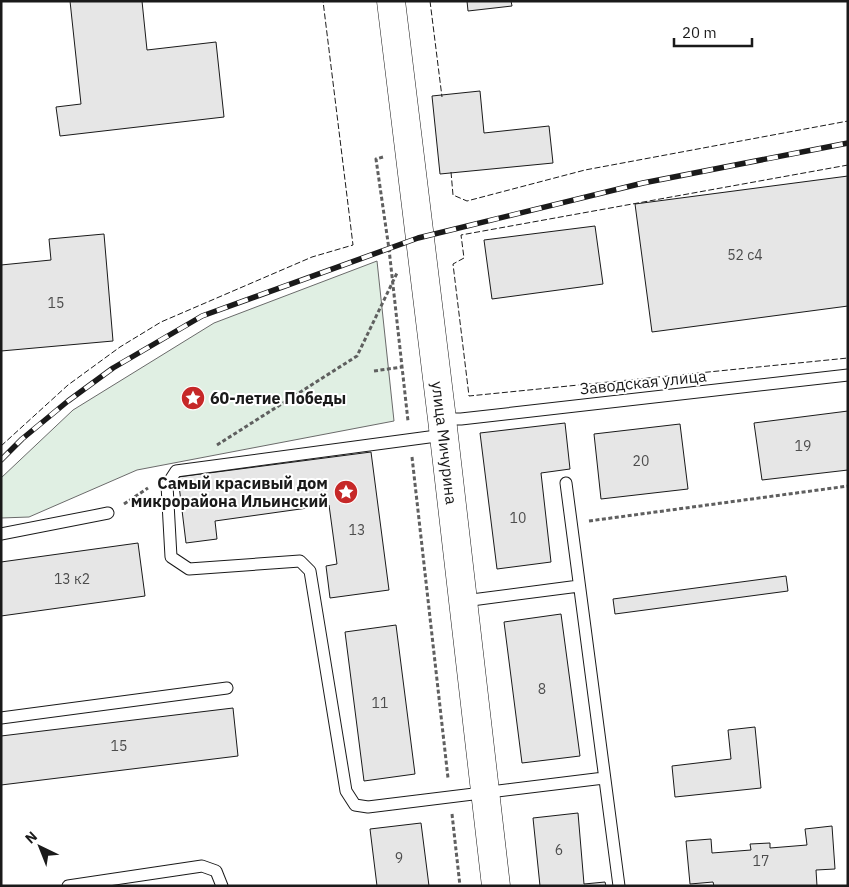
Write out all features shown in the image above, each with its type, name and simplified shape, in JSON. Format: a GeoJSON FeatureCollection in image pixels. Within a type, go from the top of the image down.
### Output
{"type":"FeatureCollection","features":[{"type":"Feature","properties":{"kind":"main road","name":"улица Мичурина"},"geometry":{"type":"LineString","coordinates":[[391,1],[464,601],[496,886]]}},
{"type":"Feature","properties":{"kind":"lane","name":"Заводская улица"},"geometry":{"type":"LineString","coordinates":[[176,471],[410,440],[461,419],[848,375]]}},
{"type":"Feature","properties":{"kind":"lane"},"geometry":{"type":"LineString","coordinates":[[176,471],[167,485],[171,557],[189,569],[300,561],[310,571],[346,791],[355,805],[368,807],[604,778]]}},
{"type":"Feature","properties":{"kind":"lane"},"geometry":{"type":"LineString","coordinates":[[566,483],[619,886]]}},
{"type":"Feature","properties":{"kind":"lane"},"geometry":{"type":"LineString","coordinates":[[1,534],[108,513]]}},
{"type":"Feature","properties":{"kind":"lane"},"geometry":{"type":"LineString","coordinates":[[464,601],[579,586]]}},
{"type":"Feature","properties":{"kind":"lane"},"geometry":{"type":"LineString","coordinates":[[1,718],[227,688]]}},
{"type":"Feature","properties":{"kind":"lane"},"geometry":{"type":"LineString","coordinates":[[68,886],[202,866],[216,871],[222,886]]}},
{"type":"Feature","properties":{"kind":"path"},"geometry":{"type":"LineString","coordinates":[[376,159],[392,280],[460,886]]}},
{"type":"Feature","properties":{"kind":"path"},"geometry":{"type":"LineString","coordinates":[[214,447],[357,356],[397,272]]}},
{"type":"Feature","properties":{"kind":"path"},"geometry":{"type":"LineString","coordinates":[[374,371],[402,367]]}},
{"type":"Feature","properties":{"kind":"path"},"geometry":{"type":"LineString","coordinates":[[108,513],[176,471]]}},
{"type":"Feature","properties":{"kind":"path"},"geometry":{"type":"LineString","coordinates":[[571,523],[848,486]]}},
{"type":"Feature","properties":{"kind":"green space"},"geometry":{"type":"Polygon","coordinates":[[[377,261],[394,421],[137,470],[29,517],[1,518],[1,478],[73,410],[214,323],[377,261]]]}},
{"type":"Feature","properties":{"kind":"building"},"geometry":{"type":"Polygon","coordinates":[[[70,1],[142,1],[147,50],[216,42],[224,117],[60,136],[56,107],[81,104],[70,1]]]}},
{"type":"Feature","properties":{"kind":"building"},"geometry":{"type":"Polygon","coordinates":[[[467,1],[511,1],[512,6],[468,11],[467,1]]]}},
{"type":"Feature","properties":{"kind":"building"},"geometry":{"type":"Polygon","coordinates":[[[480,91],[484,133],[549,126],[553,163],[440,174],[432,96],[480,91]]]}},
{"type":"Feature","properties":{"kind":"building"},"geometry":{"type":"Polygon","coordinates":[[[848,176],[848,306],[652,332],[635,204],[848,176]]]}},
{"type":"Feature","properties":{"kind":"building"},"geometry":{"type":"Polygon","coordinates":[[[595,226],[603,284],[492,299],[484,240],[595,226]]]}},
{"type":"Feature","properties":{"kind":"building"},"geometry":{"type":"Polygon","coordinates":[[[104,234],[113,341],[1,351],[1,265],[51,260],[49,239],[104,234]]]}},
{"type":"Feature","properties":{"kind":"building"},"geometry":{"type":"Polygon","coordinates":[[[848,411],[848,470],[762,480],[754,423],[848,411]]]}},
{"type":"Feature","properties":{"kind":"building"},"geometry":{"type":"Polygon","coordinates":[[[565,423],[570,469],[541,473],[551,562],[497,569],[480,433],[565,423]]]}},
{"type":"Feature","properties":{"kind":"building"},"geometry":{"type":"Polygon","coordinates":[[[680,424],[688,489],[601,499],[594,434],[680,424]]]}},
{"type":"Feature","properties":{"kind":"building"},"geometry":{"type":"Polygon","coordinates":[[[371,452],[389,590],[330,598],[326,566],[337,564],[329,505],[215,521],[217,539],[186,543],[178,477],[371,452]]]}},
{"type":"Feature","properties":{"kind":"building"},"geometry":{"type":"Polygon","coordinates":[[[138,543],[145,596],[1,616],[1,562],[138,543]]]}},
{"type":"Feature","properties":{"kind":"building"},"geometry":{"type":"Polygon","coordinates":[[[786,576],[788,591],[615,614],[613,599],[786,576]]]}},
{"type":"Feature","properties":{"kind":"building"},"geometry":{"type":"Polygon","coordinates":[[[561,614],[580,756],[522,763],[504,622],[561,614]]]}},
{"type":"Feature","properties":{"kind":"building"},"geometry":{"type":"Polygon","coordinates":[[[396,625],[415,774],[364,781],[345,632],[396,625]]]}},
{"type":"Feature","properties":{"kind":"building"},"geometry":{"type":"Polygon","coordinates":[[[233,708],[238,756],[1,785],[1,736],[233,708]]]}},
{"type":"Feature","properties":{"kind":"building"},"geometry":{"type":"Polygon","coordinates":[[[755,727],[761,788],[675,797],[672,766],[731,759],[728,730],[755,727]]]}},
{"type":"Feature","properties":{"kind":"building"},"geometry":{"type":"Polygon","coordinates":[[[578,813],[584,884],[605,882],[606,886],[540,886],[533,818],[578,813]]]}},
{"type":"Feature","properties":{"kind":"building"},"geometry":{"type":"Polygon","coordinates":[[[421,823],[429,886],[377,886],[370,829],[421,823]]]}},
{"type":"Feature","properties":{"kind":"building"},"geometry":{"type":"Polygon","coordinates":[[[832,826],[835,869],[816,870],[817,886],[714,886],[713,882],[690,884],[686,841],[711,839],[712,853],[751,850],[750,844],[770,843],[770,848],[807,845],[805,829],[832,826]]]}},
{"type":"Feature","properties":{"kind":"railway"},"geometry":{"type":"LineString","coordinates":[[1,460],[22,439],[68,401],[113,368],[202,316],[418,238],[643,183],[848,143]]}},
{"type":"Feature","properties":{"kind":"fence"},"geometry":{"type":"LineString","coordinates":[[1,446],[68,385],[120,347],[161,322],[312,257],[353,245],[323,1]]}},
{"type":"Feature","properties":{"kind":"fence"},"geometry":{"type":"LineString","coordinates":[[430,1],[442,97]]}},
{"type":"Feature","properties":{"kind":"fence"},"geometry":{"type":"LineString","coordinates":[[451,172],[453,195],[467,201],[585,170],[848,121]]}},
{"type":"Feature","properties":{"kind":"fence"},"geometry":{"type":"LineString","coordinates":[[848,165],[461,235],[464,258],[453,264],[469,396],[848,358]]}},
{"type":"Feature","properties":{"kind":"place","name":"60-летие Победы"},"geometry":{"type":"Point","coordinates":[193,398]}},
{"type":"Feature","properties":{"kind":"place","name":"Самый красивый дом микрорайона Ильинский"},"geometry":{"type":"Point","coordinates":[346,492]}}]}
